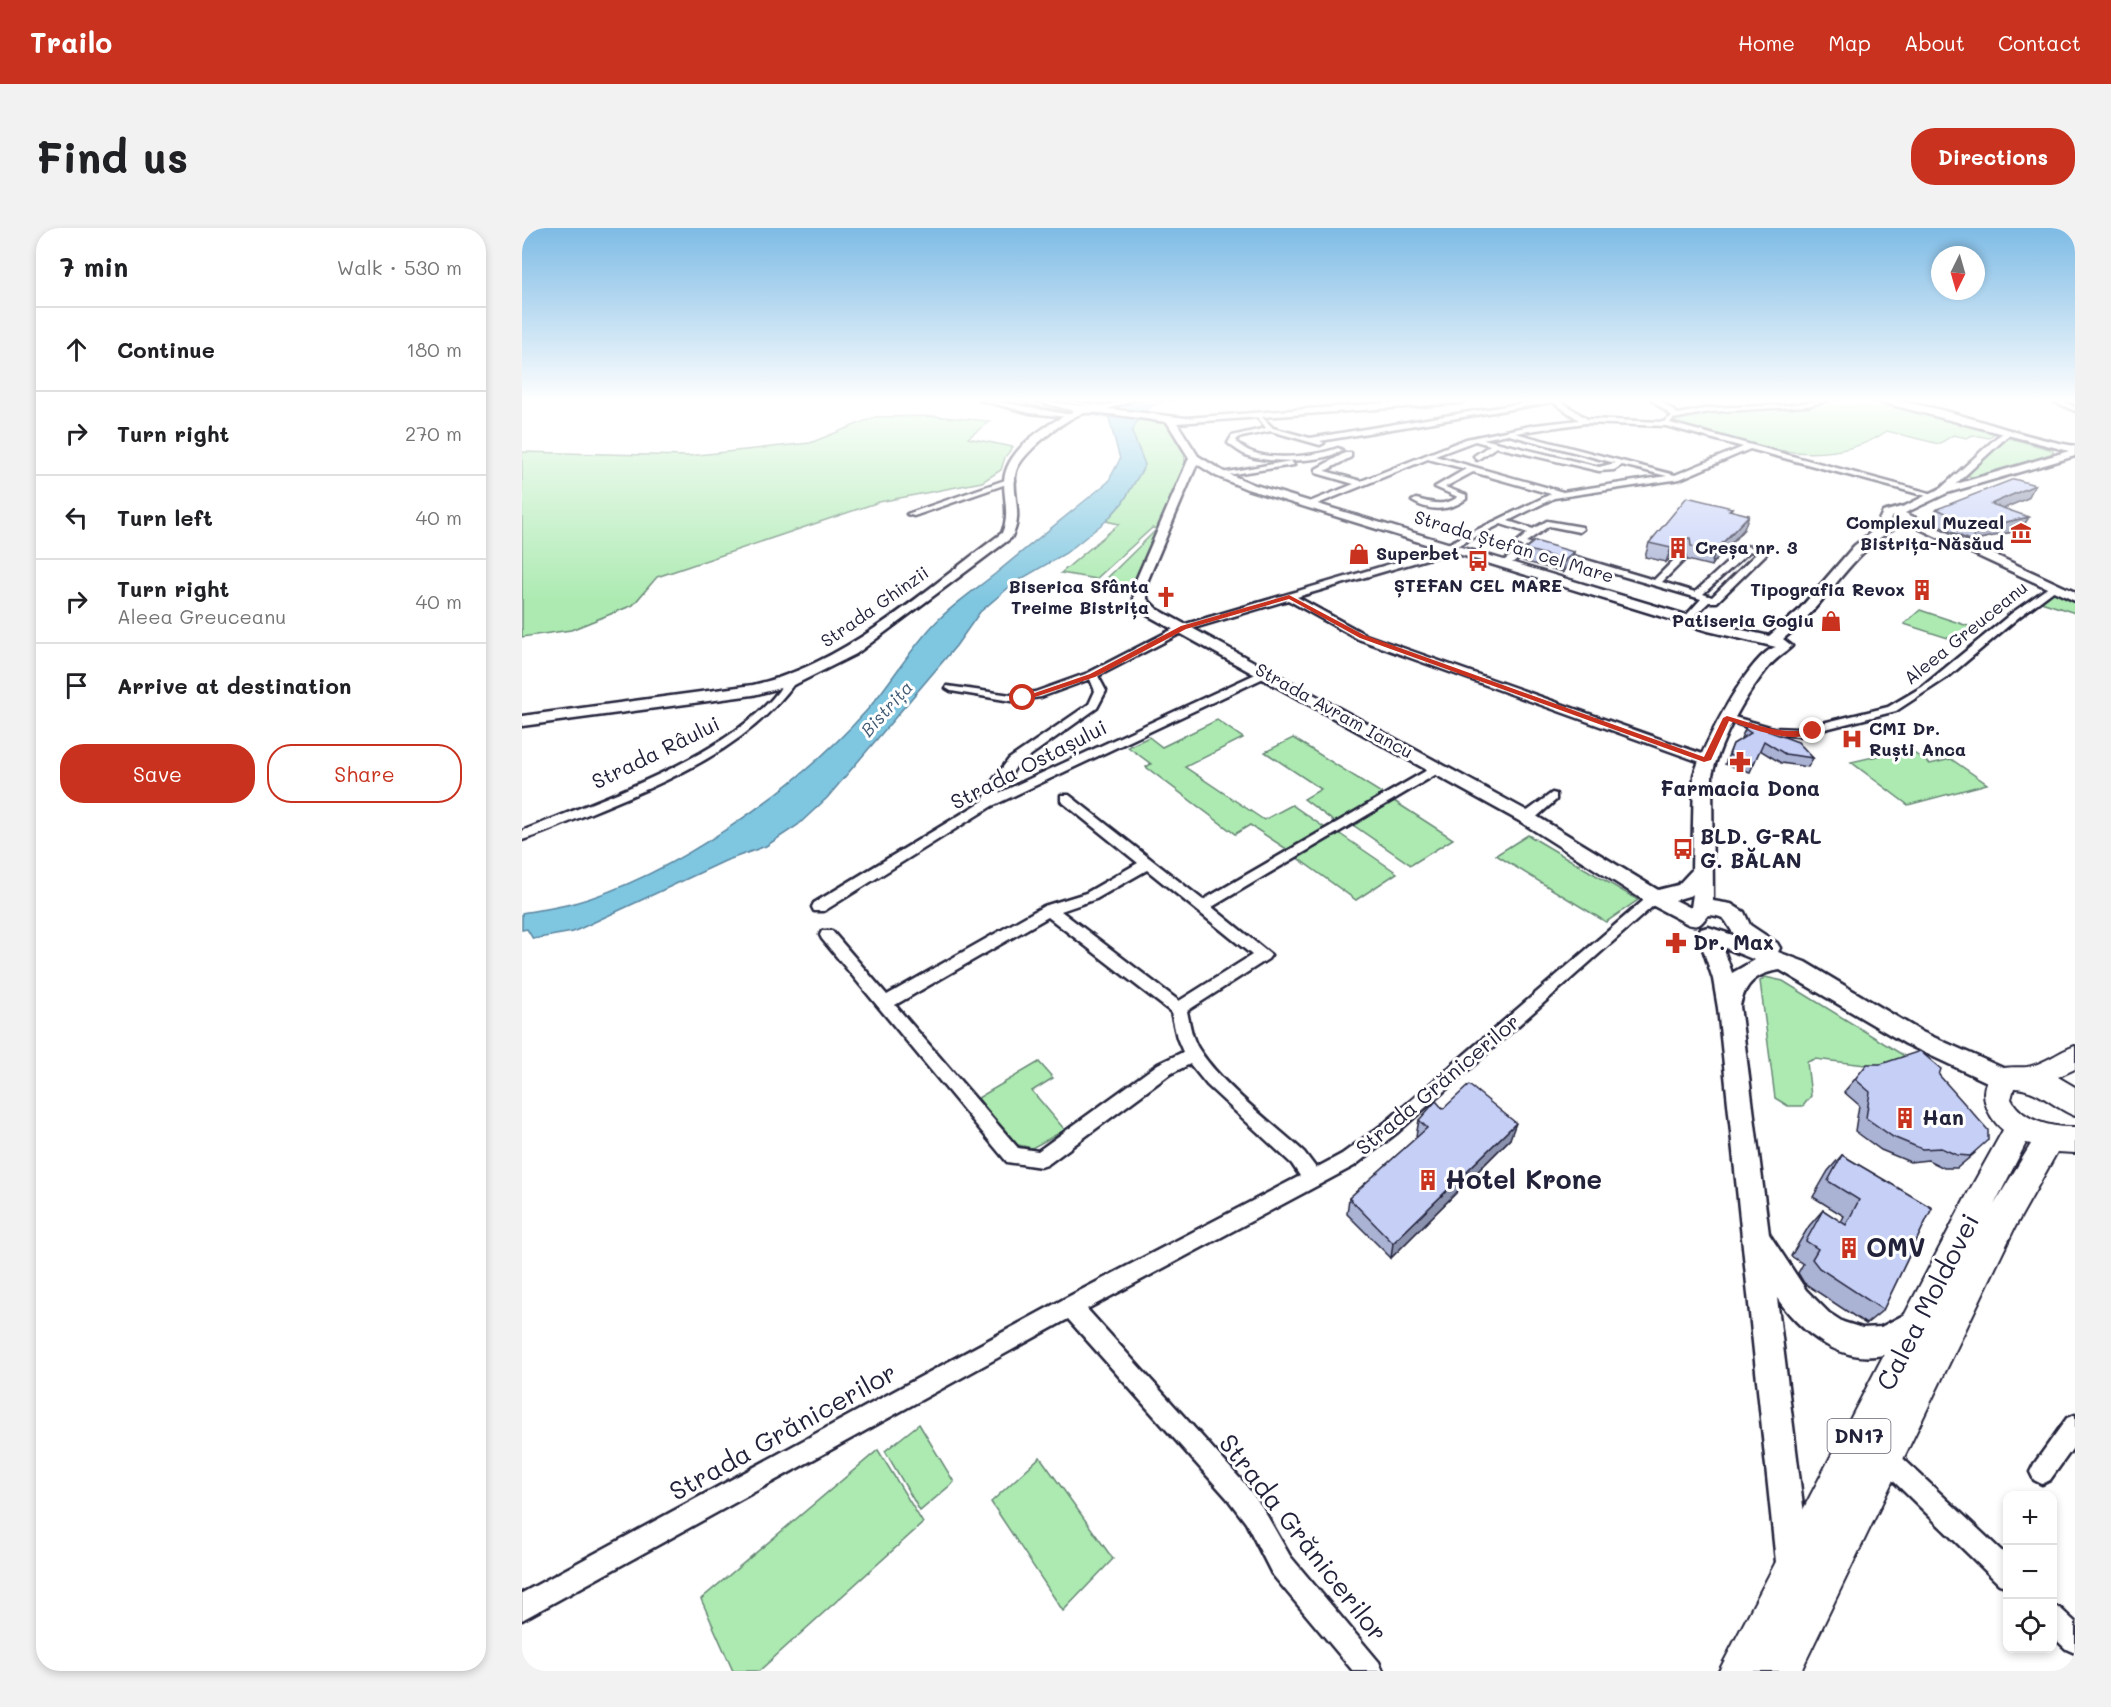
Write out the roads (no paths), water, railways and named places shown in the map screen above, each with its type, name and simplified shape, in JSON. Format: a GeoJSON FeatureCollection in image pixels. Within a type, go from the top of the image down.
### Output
{"type":"FeatureCollection","features":[{"type":"Feature","properties":{"kind":"main road"},"geometry":{"type":"LineString","coordinates":[[2011,1084],[2075,1057]]}},
{"type":"Feature","properties":{"kind":"main road"},"geometry":{"type":"LineString","coordinates":[[2011,1084],[2060,1091],[2074,1099]]}},
{"type":"Feature","properties":{"kind":"main road"},"geometry":{"type":"LineString","coordinates":[[2011,1084],[2004,1110],[2058,1137]]}},
{"type":"Feature","properties":{"kind":"main road","name":"Calea Moldovei"},"geometry":{"type":"LineString","coordinates":[[1740,1671],[1918,1322],[2006,1156],[2058,1137]]}},
{"type":"Feature","properties":{"kind":"main road","name":"Calea Moldovei"},"geometry":{"type":"LineString","coordinates":[[1779,1671],[2004,1217],[2058,1137]]}},
{"type":"Feature","properties":{"kind":"street"},"geometry":{"type":"LineString","coordinates":[[911,514],[1011,481],[1013,467]]}},
{"type":"Feature","properties":{"kind":"street","name":"Strada Avram Iancu"},"geometry":{"type":"LineString","coordinates":[[1190,467],[1138,593],[1139,600],[1152,612],[1527,818],[1658,899],[1719,925],[1914,1038],[2011,1084]]}},
{"type":"Feature","properties":{"kind":"street","name":"Strada Ștefan cel Mare"},"geometry":{"type":"LineString","coordinates":[[1209,467],[1251,487],[1310,506],[1772,646]]}},
{"type":"Feature","properties":{"kind":"street"},"geometry":{"type":"LineString","coordinates":[[1220,474],[1262,467]]}},
{"type":"Feature","properties":{"kind":"street"},"geometry":{"type":"LineString","coordinates":[[1326,467],[1319,471],[1361,484]]}},
{"type":"Feature","properties":{"kind":"street"},"geometry":{"type":"LineString","coordinates":[[1310,506],[1400,467]]}},
{"type":"Feature","properties":{"kind":"street"},"geometry":{"type":"LineString","coordinates":[[1466,467],[1563,494]]}},
{"type":"Feature","properties":{"kind":"street"},"geometry":{"type":"LineString","coordinates":[[1593,467],[1612,467]]}},
{"type":"Feature","properties":{"kind":"street"},"geometry":{"type":"LineString","coordinates":[[1638,467],[1677,477]]}},
{"type":"Feature","properties":{"kind":"street"},"geometry":{"type":"LineString","coordinates":[[951,688],[1023,698],[1092,675],[1183,628],[1449,548],[1532,504],[1563,494],[1677,477],[1700,467]]}},
{"type":"Feature","properties":{"kind":"street"},"geometry":{"type":"LineString","coordinates":[[1832,467],[1938,493],[2020,467]]}},
{"type":"Feature","properties":{"kind":"street"},"geometry":{"type":"LineString","coordinates":[[1800,1627],[1719,925],[1702,868],[1703,775],[1707,760],[1727,718],[1772,646],[1789,630],[1862,545],[1880,530],[1938,493],[1967,467]]}},
{"type":"Feature","properties":{"kind":"street"},"geometry":{"type":"LineString","coordinates":[[1416,501],[1442,508],[1461,500],[1463,496],[1439,487],[1472,469]]}},
{"type":"Feature","properties":{"kind":"street","name":"Strada Ștefan cel Mare"},"geometry":{"type":"LineString","coordinates":[[1186,477],[1206,472],[1220,474]]}},
{"type":"Feature","properties":{"kind":"street","name":"Strada Ghinzii"},"geometry":{"type":"LineString","coordinates":[[522,721],[753,690],[791,681],[851,651],[1001,540],[1011,526],[1015,513],[1011,481]]}},
{"type":"Feature","properties":{"kind":"street"},"geometry":{"type":"LineString","coordinates":[[1901,516],[2075,597]]}},
{"type":"Feature","properties":{"kind":"street"},"geometry":{"type":"LineString","coordinates":[[1499,521],[1534,532]]}},
{"type":"Feature","properties":{"kind":"street"},"geometry":{"type":"LineString","coordinates":[[1579,529],[1550,523],[1520,542],[1656,583],[1702,596],[1717,599],[1762,552],[1761,550],[1748,548],[1702,596],[1687,620]]}},
{"type":"Feature","properties":{"kind":"street"},"geometry":{"type":"LineString","coordinates":[[1505,564],[1529,546]]}},
{"type":"Feature","properties":{"kind":"street"},"geometry":{"type":"LineString","coordinates":[[1656,583],[1682,557]]}},
{"type":"Feature","properties":{"kind":"street","name":"Aleea Greuceanu"},"geometry":{"type":"LineString","coordinates":[[1727,718],[1770,732],[1801,734],[1888,710],[1905,703],[1937,680],[2021,608],[2053,586]]}},
{"type":"Feature","properties":{"kind":"street"},"geometry":{"type":"LineString","coordinates":[[1289,597],[1362,637],[1707,760]]}},
{"type":"Feature","properties":{"kind":"street","name":"Strada Ostașului"},"geometry":{"type":"LineString","coordinates":[[819,907],[988,803],[1266,673]]}},
{"type":"Feature","properties":{"kind":"street"},"geometry":{"type":"LineString","coordinates":[[988,803],[1003,774],[1013,762],[1093,706],[1101,697],[1101,687],[1092,675]]}},
{"type":"Feature","properties":{"kind":"street","name":"Strada Râului"},"geometry":{"type":"LineString","coordinates":[[522,836],[674,770],[732,738],[766,713],[791,681]]}},
{"type":"Feature","properties":{"kind":"street"},"geometry":{"type":"LineString","coordinates":[[1203,906],[1436,769]]}},
{"type":"Feature","properties":{"kind":"street"},"geometry":{"type":"LineString","coordinates":[[1527,818],[1552,797]]}},
{"type":"Feature","properties":{"kind":"street"},"geometry":{"type":"LineString","coordinates":[[1065,798],[1263,955],[1178,1009]]}},
{"type":"Feature","properties":{"kind":"street"},"geometry":{"type":"LineString","coordinates":[[886,1003],[1049,910],[1091,896],[1148,864]]}},
{"type":"Feature","properties":{"kind":"street"},"geometry":{"type":"LineString","coordinates":[[1658,899],[1685,890],[1702,868]]}},
{"type":"Feature","properties":{"kind":"street"},"geometry":{"type":"LineString","coordinates":[[1702,868],[1719,925]]}},
{"type":"Feature","properties":{"kind":"street","name":"Strada Grănicerilor"},"geometry":{"type":"LineString","coordinates":[[522,1607],[1071,1306],[1348,1161],[1392,1127],[1658,899]]}},
{"type":"Feature","properties":{"kind":"street"},"geometry":{"type":"LineString","coordinates":[[1049,910],[1178,1009],[1185,1038],[1193,1055],[1213,1080],[1298,1158],[1313,1179]]}},
{"type":"Feature","properties":{"kind":"street"},"geometry":{"type":"LineString","coordinates":[[827,935],[886,1003],[958,1097],[1013,1156],[1041,1159],[1164,1069],[1193,1055]]}},
{"type":"Feature","properties":{"kind":"street"},"geometry":{"type":"LineString","coordinates":[[1729,1008],[1733,986],[1739,978],[1756,967],[1789,965]]}},
{"type":"Feature","properties":{"kind":"street"},"geometry":{"type":"LineString","coordinates":[[1756,1237],[1786,1288],[1809,1318],[1833,1335],[1860,1344],[1884,1342],[1918,1322]]}},
{"type":"Feature","properties":{"kind":"street","name":"Strada Grănicerilor"},"geometry":{"type":"LineString","coordinates":[[1071,1306],[1235,1490],[1254,1515],[1281,1565],[1370,1671]]}},
{"type":"Feature","properties":{"kind":"street"},"geometry":{"type":"LineString","coordinates":[[2042,1472],[2075,1426]]}},
{"type":"Feature","properties":{"kind":"street"},"geometry":{"type":"LineString","coordinates":[[1886,1458],[2003,1571]]}},
{"type":"Feature","properties":{"kind":"street"},"geometry":{"type":"LineString","coordinates":[[2057,1623],[2075,1640]]}},
{"type":"Feature","properties":{"kind":"water","name":"Bistrița"},"geometry":{"type":"Polygon","coordinates":[[[1116,467],[1144,467],[1123,502],[1106,521],[1066,553],[1014,583],[980,612],[956,646],[827,798],[798,825],[766,846],[725,861],[573,932],[533,939],[527,929],[522,930],[522,913],[571,904],[610,891],[651,873],[732,826],[770,798],[807,769],[868,709],[919,641],[945,614],[1108,482],[1116,467]]]}},
{"type":"Feature","properties":{"kind":"place","name":"Complexul Muzeal Bistrița-Năsăud"},"geometry":{"type":"Point","coordinates":[2021,533]}},
{"type":"Feature","properties":{"kind":"place","name":"Creșa nr. 3"},"geometry":{"type":"Point","coordinates":[1678,548]}},
{"type":"Feature","properties":{"kind":"place","name":"Superbet"},"geometry":{"type":"Point","coordinates":[1359,554]}},
{"type":"Feature","properties":{"kind":"place","name":"ȘTEFAN CEL MARE"},"geometry":{"type":"Point","coordinates":[1478,561]}},
{"type":"Feature","properties":{"kind":"place","name":"Tipografia Revox"},"geometry":{"type":"Point","coordinates":[1922,590]}},
{"type":"Feature","properties":{"kind":"place","name":"Biserica Sfânta Treime Bistrița"},"geometry":{"type":"Point","coordinates":[1166,597]}},
{"type":"Feature","properties":{"kind":"place","name":"Patiseria Gogiu"},"geometry":{"type":"Point","coordinates":[1831,621]}},
{"type":"Feature","properties":{"kind":"place","name":"CMI Dr. Ruști Anca"},"geometry":{"type":"Point","coordinates":[1852,739]}},
{"type":"Feature","properties":{"kind":"place","name":"Farmacia Dona"},"geometry":{"type":"Point","coordinates":[1740,762]}},
{"type":"Feature","properties":{"kind":"place","name":"BLD. G-RAL G. BĂLAN"},"geometry":{"type":"Point","coordinates":[1683,849]}},
{"type":"Feature","properties":{"kind":"place","name":"Dr. Max"},"geometry":{"type":"Point","coordinates":[1676,943]}},
{"type":"Feature","properties":{"kind":"place","name":"Han"},"geometry":{"type":"Point","coordinates":[1905,1118]}},
{"type":"Feature","properties":{"kind":"place","name":"Hotel Krone"},"geometry":{"type":"Point","coordinates":[1428,1180]}},
{"type":"Feature","properties":{"kind":"place","name":"OMV"},"geometry":{"type":"Point","coordinates":[1849,1248]}}]}
